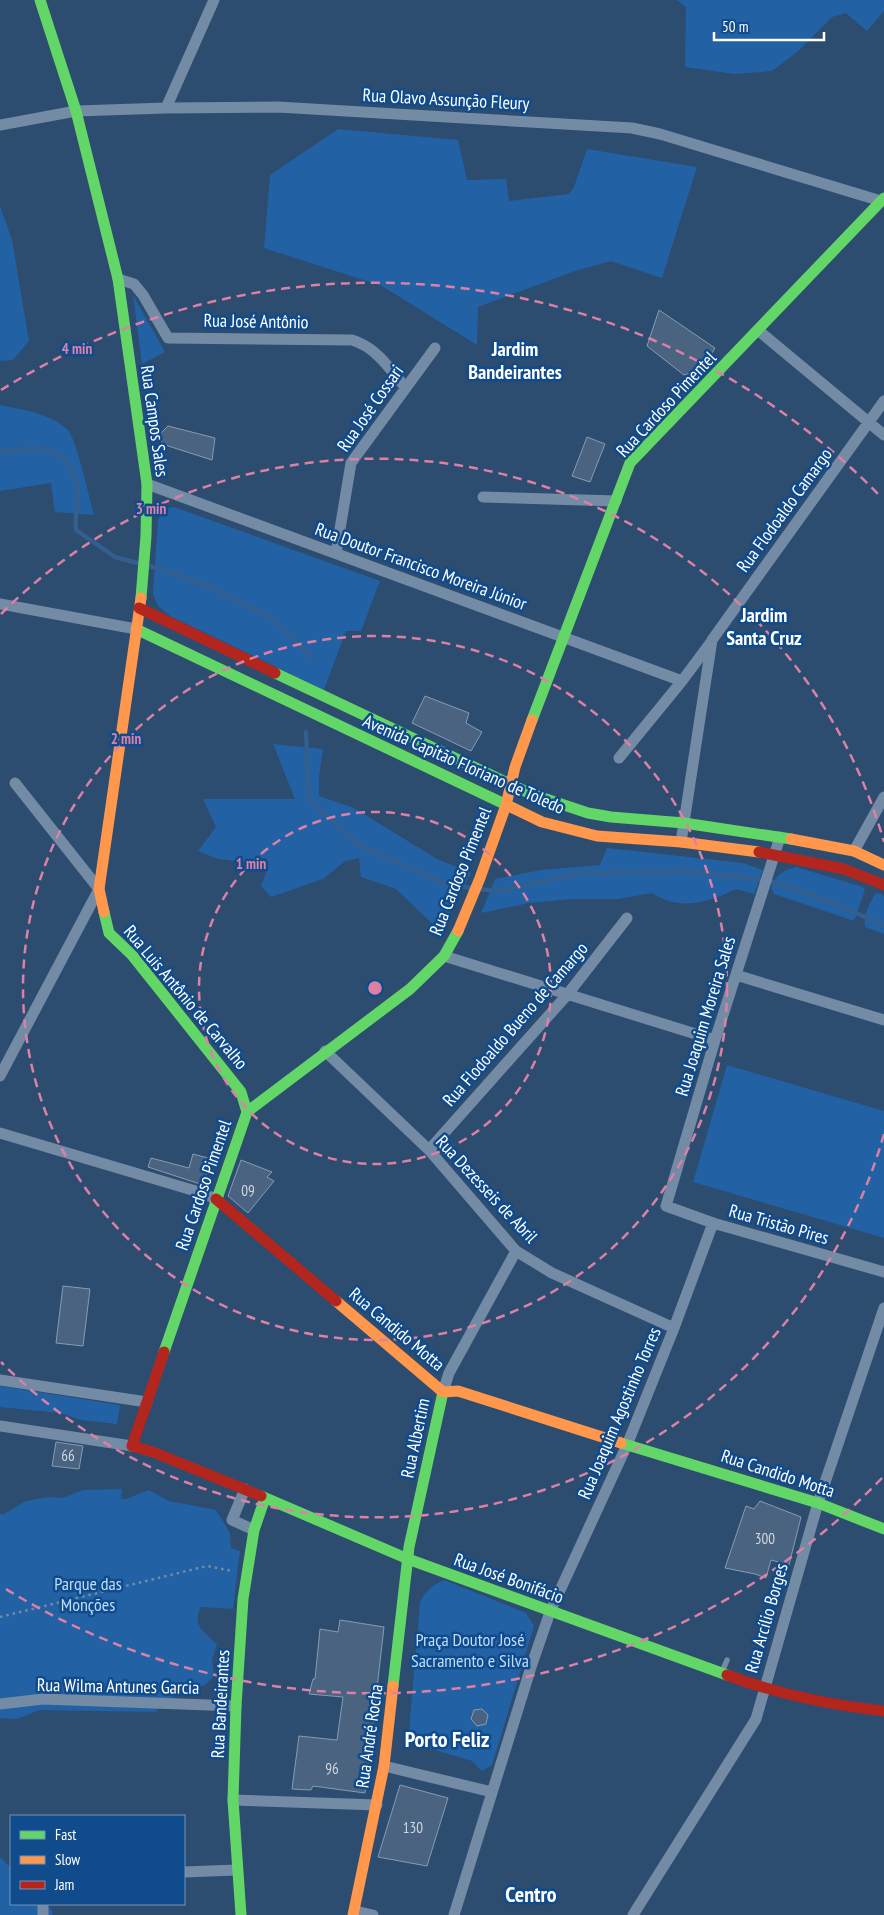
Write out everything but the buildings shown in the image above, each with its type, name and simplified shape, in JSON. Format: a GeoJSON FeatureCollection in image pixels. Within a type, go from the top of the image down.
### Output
{"type":"FeatureCollection","features":[{"type":"Feature","properties":{"kind":"street","name":"Rua Campos Sales"},"geometry":{"type":"LineString","coordinates":[[40,0],[76,111],[118,279],[147,484],[143,581],[99,889]]}},
{"type":"Feature","properties":{"kind":"street"},"geometry":{"type":"LineString","coordinates":[[166,108],[214,0]]}},
{"type":"Feature","properties":{"kind":"street","name":"Rua Olavo Assunção Fleury"},"geometry":{"type":"LineString","coordinates":[[0,125],[76,111],[278,106],[632,128],[660,134],[883,200]]}},
{"type":"Feature","properties":{"kind":"street","name":"Rua Cardoso Pimentel"},"geometry":{"type":"LineString","coordinates":[[132,1446],[247,1112],[325,1051],[410,989],[444,956],[454,940],[469,908],[506,805],[510,784],[563,637],[630,463],[883,200]]}},
{"type":"Feature","properties":{"kind":"street","name":"Rua José Antônio"},"geometry":{"type":"LineString","coordinates":[[118,279],[134,284],[143,295],[168,338],[352,340],[365,344],[376,353],[405,387]]}},
{"type":"Feature","properties":{"kind":"street"},"geometry":{"type":"LineString","coordinates":[[759,331],[884,435]]}},
{"type":"Feature","properties":{"kind":"street","name":"Rua José Cossari"},"geometry":{"type":"LineString","coordinates":[[336,553],[351,463],[435,348]]}},
{"type":"Feature","properties":{"kind":"street","name":"Rua Flodoaldo Camargo"},"geometry":{"type":"LineString","coordinates":[[619,758],[712,640],[884,401]]}},
{"type":"Feature","properties":{"kind":"street","name":"Rua Doutor Francisco Moreira Júnior"},"geometry":{"type":"LineString","coordinates":[[147,484],[682,680]]}},
{"type":"Feature","properties":{"kind":"street"},"geometry":{"type":"LineString","coordinates":[[484,497],[616,501]]}},
{"type":"Feature","properties":{"kind":"street"},"geometry":{"type":"LineString","coordinates":[[0,604],[136,629]]}},
{"type":"Feature","properties":{"kind":"street","name":"Avenida Capitão Floriano de Toledo"},"geometry":{"type":"LineString","coordinates":[[139,608],[531,794],[588,813],[611,817],[684,823],[780,837],[854,851],[884,865]]}},
{"type":"Feature","properties":{"kind":"street","name":"Avenida Capitão Floriano de Toledo"},"geometry":{"type":"LineString","coordinates":[[136,629],[542,822],[597,836],[681,842],[775,854],[844,869],[884,885]]}},
{"type":"Feature","properties":{"kind":"street","name":"Rua Flodoaldo Camargo"},"geometry":{"type":"LineString","coordinates":[[681,842],[712,640]]}},
{"type":"Feature","properties":{"kind":"street"},"geometry":{"type":"LineString","coordinates":[[379,745],[390,727]]}},
{"type":"Feature","properties":{"kind":"street","name":"Rua Luis Antônio de Carvalho"},"geometry":{"type":"LineString","coordinates":[[15,783],[99,889],[109,933],[132,956],[241,1092],[247,1112]]}},
{"type":"Feature","properties":{"kind":"street"},"geometry":{"type":"LineString","coordinates":[[854,851],[884,797]]}},
{"type":"Feature","properties":{"kind":"street","name":"Rua Joaquim Moreira Sales"},"geometry":{"type":"LineString","coordinates":[[666,1206],[715,1040],[780,837]]}},
{"type":"Feature","properties":{"kind":"street"},"geometry":{"type":"LineString","coordinates":[[0,1074],[99,889]]}},
{"type":"Feature","properties":{"kind":"street","name":"Rua Flodoaldo Bueno de Camargo"},"geometry":{"type":"LineString","coordinates":[[429,1150],[567,996],[627,918]]}},
{"type":"Feature","properties":{"kind":"street"},"geometry":{"type":"LineString","coordinates":[[444,956],[567,996],[715,1040]]}},
{"type":"Feature","properties":{"kind":"street"},"geometry":{"type":"LineString","coordinates":[[736,975],[884,1020]]}},
{"type":"Feature","properties":{"kind":"street","name":"Rua Dezesseis de Abril"},"geometry":{"type":"LineString","coordinates":[[325,1051],[429,1150],[516,1251],[552,1273],[674,1328]]}},
{"type":"Feature","properties":{"kind":"street","name":"Rua Candido Motta"},"geometry":{"type":"LineString","coordinates":[[0,1133],[199,1192],[216,1199],[443,1392],[458,1391],[818,1503],[884,1529]]}},
{"type":"Feature","properties":{"kind":"street","name":"Rua Tristão Pires"},"geometry":{"type":"LineString","coordinates":[[666,1206],[713,1223],[884,1272]]}},
{"type":"Feature","properties":{"kind":"street","name":"Rua Joaquim Agostinho Torres"},"geometry":{"type":"LineString","coordinates":[[454,1915],[531,1667],[550,1612],[627,1445],[674,1328],[713,1223]]}},
{"type":"Feature","properties":{"kind":"street","name":"Rua Albertim"},"geometry":{"type":"LineString","coordinates":[[408,1559],[448,1373],[516,1251]]}},
{"type":"Feature","properties":{"kind":"street","name":"Rua Arcílio Borges"},"geometry":{"type":"LineString","coordinates":[[633,1915],[756,1718],[818,1503],[884,1308]]}},
{"type":"Feature","properties":{"kind":"street"},"geometry":{"type":"LineString","coordinates":[[0,1380],[147,1402]]}},
{"type":"Feature","properties":{"kind":"street"},"geometry":{"type":"LineString","coordinates":[[0,1426],[132,1446]]}},
{"type":"Feature","properties":{"kind":"street","name":"Rua José Bonifácio"},"geometry":{"type":"LineString","coordinates":[[132,1446],[153,1452],[245,1489],[408,1559],[721,1674],[764,1689],[849,1707],[884,1711]]}},
{"type":"Feature","properties":{"kind":"street"},"geometry":{"type":"LineString","coordinates":[[245,1489],[232,1520],[254,1530]]}},
{"type":"Feature","properties":{"kind":"street","name":"Rua Bandeirantes"},"geometry":{"type":"LineString","coordinates":[[241,1915],[236,1870],[233,1800],[236,1706],[243,1599],[254,1530],[265,1498]]}},
{"type":"Feature","properties":{"kind":"street","name":"Rua André Rocha"},"geometry":{"type":"LineString","coordinates":[[354,1913],[384,1766],[408,1559]]}},
{"type":"Feature","properties":{"kind":"street","name":"Rua Wilma Antunes Garcia"},"geometry":{"type":"LineString","coordinates":[[0,1704],[43,1699],[236,1706]]}},
{"type":"Feature","properties":{"kind":"street"},"geometry":{"type":"LineString","coordinates":[[384,1766],[492,1792]]}},
{"type":"Feature","properties":{"kind":"street"},"geometry":{"type":"LineString","coordinates":[[233,1800],[377,1805]]}},
{"type":"Feature","properties":{"kind":"street"},"geometry":{"type":"LineString","coordinates":[[185,1872],[236,1870]]}},
{"type":"Feature","properties":{"kind":"street"},"geometry":{"type":"LineString","coordinates":[[354,1913],[373,1915]]}},
{"type":"Feature","properties":{"kind":"lane"},"geometry":{"type":"LineString","coordinates":[[721,1674],[727,1660]]}},
{"type":"Feature","properties":{"kind":"path"},"geometry":{"type":"LineString","coordinates":[[0,1617],[207,1566],[233,1571]]}},
{"type":"Feature","properties":{"kind":"green space"},"geometry":{"type":"Polygon","coordinates":[[[677,0],[884,0],[884,11],[867,31],[846,13],[832,17],[796,53],[772,71],[735,74],[685,67],[686,7],[677,0]]]}},
{"type":"Feature","properties":{"kind":"green space"},"geometry":{"type":"Polygon","coordinates":[[[338,129],[458,140],[467,180],[506,179],[509,201],[569,194],[574,187],[587,149],[697,167],[662,278],[611,261],[575,271],[478,307],[477,345],[382,286],[264,248],[270,175],[338,129]]]}},
{"type":"Feature","properties":{"kind":"green space"},"geometry":{"type":"Polygon","coordinates":[[[0,206],[12,240],[29,341],[13,360],[0,361],[0,206]]]}},
{"type":"Feature","properties":{"kind":"green space"},"geometry":{"type":"Polygon","coordinates":[[[133,295],[165,352],[142,364],[133,295]]]}},
{"type":"Feature","properties":{"kind":"green space"},"geometry":{"type":"Polygon","coordinates":[[[0,405],[45,416],[68,430],[79,457],[94,515],[55,512],[51,483],[0,491],[0,405]]]}},
{"type":"Feature","properties":{"kind":"green space"},"geometry":{"type":"Polygon","coordinates":[[[174,507],[380,581],[361,631],[346,631],[324,690],[170,616],[158,606],[153,594],[158,520],[164,509],[174,507]]]}},
{"type":"Feature","properties":{"kind":"green space"},"geometry":{"type":"Polygon","coordinates":[[[273,744],[323,749],[319,776],[319,796],[354,808],[437,859],[471,873],[440,931],[396,889],[361,877],[359,858],[345,861],[323,879],[271,897],[261,886],[268,867],[254,863],[218,859],[198,851],[216,827],[203,799],[295,799],[273,744]]]}},
{"type":"Feature","properties":{"kind":"green space"},"geometry":{"type":"Polygon","coordinates":[[[607,848],[743,863],[763,870],[754,894],[736,889],[704,901],[683,903],[662,899],[652,893],[618,899],[571,899],[529,903],[481,913],[495,879],[541,870],[600,865],[607,848]]]}},
{"type":"Feature","properties":{"kind":"green space"},"geometry":{"type":"Polygon","coordinates":[[[796,867],[863,887],[865,890],[854,921],[774,894],[771,888],[777,876],[796,867]]]}},
{"type":"Feature","properties":{"kind":"green space"},"geometry":{"type":"Polygon","coordinates":[[[879,893],[884,896],[884,934],[865,927],[867,910],[875,894],[879,893]]]}},
{"type":"Feature","properties":{"kind":"green space"},"geometry":{"type":"Polygon","coordinates":[[[727,1065],[884,1111],[884,1238],[693,1182],[727,1065]]]}},
{"type":"Feature","properties":{"kind":"green space"},"geometry":{"type":"Polygon","coordinates":[[[0,1386],[120,1405],[117,1424],[81,1420],[61,1413],[0,1407],[0,1386]]]}},
{"type":"Feature","properties":{"kind":"green space","name":"Parque das Monções"},"geometry":{"type":"Polygon","coordinates":[[[122,1489],[121,1499],[126,1499],[149,1490],[169,1501],[216,1510],[230,1533],[231,1548],[240,1551],[233,1609],[201,1607],[198,1614],[197,1619],[200,1628],[217,1644],[212,1660],[214,1676],[205,1685],[170,1698],[155,1712],[39,1710],[17,1719],[0,1718],[0,1514],[4,1514],[26,1501],[48,1497],[62,1498],[83,1490],[122,1489]]]}},
{"type":"Feature","properties":{"kind":"green space","name":"Praça Doutor José Sacramento e Silva"},"geometry":{"type":"Polygon","coordinates":[[[444,1580],[526,1613],[534,1626],[492,1765],[482,1771],[472,1761],[408,1742],[420,1603],[429,1589],[444,1580]]]}},
{"type":"Feature","properties":{"kind":"green space"},"geometry":{"type":"Polygon","coordinates":[[[0,1857],[10,1867],[10,1905],[46,1905],[53,1912],[52,1915],[0,1915],[0,1857]]]}},
{"type":"Feature","properties":{"kind":"waterway"},"geometry":{"type":"LineString","coordinates":[[0,452],[41,449],[59,455],[73,474],[77,486],[76,530],[115,557],[160,569],[211,587],[275,620],[311,657]]}},
{"type":"Feature","properties":{"kind":"waterway"},"geometry":{"type":"LineString","coordinates":[[306,732],[309,800],[359,845],[446,884],[471,888]]}},
{"type":"Feature","properties":{"kind":"waterway"},"geometry":{"type":"LineString","coordinates":[[479,889],[499,891],[583,873],[686,871],[776,883],[813,895],[884,925]]}},
{"type":"Feature","properties":{"kind":"traffic: fast"},"geometry":{"type":"LineString","coordinates":[[40,0],[76,111],[118,279],[147,484],[146,536],[141,598]]}},
{"type":"Feature","properties":{"kind":"traffic: fast"},"geometry":{"type":"LineString","coordinates":[[532,720],[630,463],[884,198]]}},
{"type":"Feature","properties":{"kind":"traffic: fast"},"geometry":{"type":"LineString","coordinates":[[136,629],[513,808]]}},
{"type":"Feature","properties":{"kind":"traffic: fast"},"geometry":{"type":"LineString","coordinates":[[275,673],[531,794],[588,813],[611,817],[684,823],[791,839]]}},
{"type":"Feature","properties":{"kind":"traffic: fast"},"geometry":{"type":"LineString","coordinates":[[104,912],[109,933],[132,955],[241,1092],[247,1112]]}},
{"type":"Feature","properties":{"kind":"traffic: fast"},"geometry":{"type":"LineString","coordinates":[[164,1352],[247,1112],[410,989],[444,956],[458,931]]}},
{"type":"Feature","properties":{"kind":"traffic: fast"},"geometry":{"type":"LineString","coordinates":[[393,1686],[409,1547],[443,1392]]}},
{"type":"Feature","properties":{"kind":"traffic: fast"},"geometry":{"type":"LineString","coordinates":[[621,1443],[818,1503],[884,1529]]}},
{"type":"Feature","properties":{"kind":"traffic: fast"},"geometry":{"type":"LineString","coordinates":[[261,1496],[408,1559],[727,1675]]}},
{"type":"Feature","properties":{"kind":"traffic: fast"},"geometry":{"type":"LineString","coordinates":[[241,1915],[233,1800],[236,1706],[243,1599],[254,1530],[265,1498]]}},
{"type":"Feature","properties":{"kind":"traffic: slow"},"geometry":{"type":"LineString","coordinates":[[104,912],[99,889],[141,598]]}},
{"type":"Feature","properties":{"kind":"traffic: slow"},"geometry":{"type":"LineString","coordinates":[[458,931],[480,878],[506,805],[515,767],[532,720]]}},
{"type":"Feature","properties":{"kind":"traffic: slow"},"geometry":{"type":"LineString","coordinates":[[513,808],[542,822],[597,836],[681,842],[759,852]]}},
{"type":"Feature","properties":{"kind":"traffic: slow"},"geometry":{"type":"LineString","coordinates":[[791,839],[854,851],[884,865]]}},
{"type":"Feature","properties":{"kind":"traffic: slow"},"geometry":{"type":"LineString","coordinates":[[336,1301],[443,1392],[458,1391],[621,1443]]}},
{"type":"Feature","properties":{"kind":"traffic: slow"},"geometry":{"type":"LineString","coordinates":[[353,1915],[384,1766],[393,1686]]}},
{"type":"Feature","properties":{"kind":"traffic: jam"},"geometry":{"type":"LineString","coordinates":[[139,608],[275,673]]}},
{"type":"Feature","properties":{"kind":"traffic: jam"},"geometry":{"type":"LineString","coordinates":[[759,852],[844,869],[884,885]]}},
{"type":"Feature","properties":{"kind":"traffic: jam"},"geometry":{"type":"LineString","coordinates":[[216,1199],[336,1301]]}},
{"type":"Feature","properties":{"kind":"traffic: jam"},"geometry":{"type":"LineString","coordinates":[[164,1352],[132,1446],[153,1452],[261,1496]]}},
{"type":"Feature","properties":{"kind":"traffic: jam"},"geometry":{"type":"LineString","coordinates":[[727,1675],[765,1688],[804,1698],[884,1711]]}},
{"type":"Feature","properties":{"kind":"district","name":"Jardim Bandeirantes"},"geometry":{"type":"Point","coordinates":[515,360]}},
{"type":"Feature","properties":{"kind":"district","name":"Jardim Santa Cruz"},"geometry":{"type":"Point","coordinates":[764,626]}},
{"type":"Feature","properties":{"kind":"district","name":"Porto Feliz"},"geometry":{"type":"Point","coordinates":[447,1739]}},
{"type":"Feature","properties":{"kind":"district","name":"Centro"},"geometry":{"type":"Point","coordinates":[531,1894]}}]}
